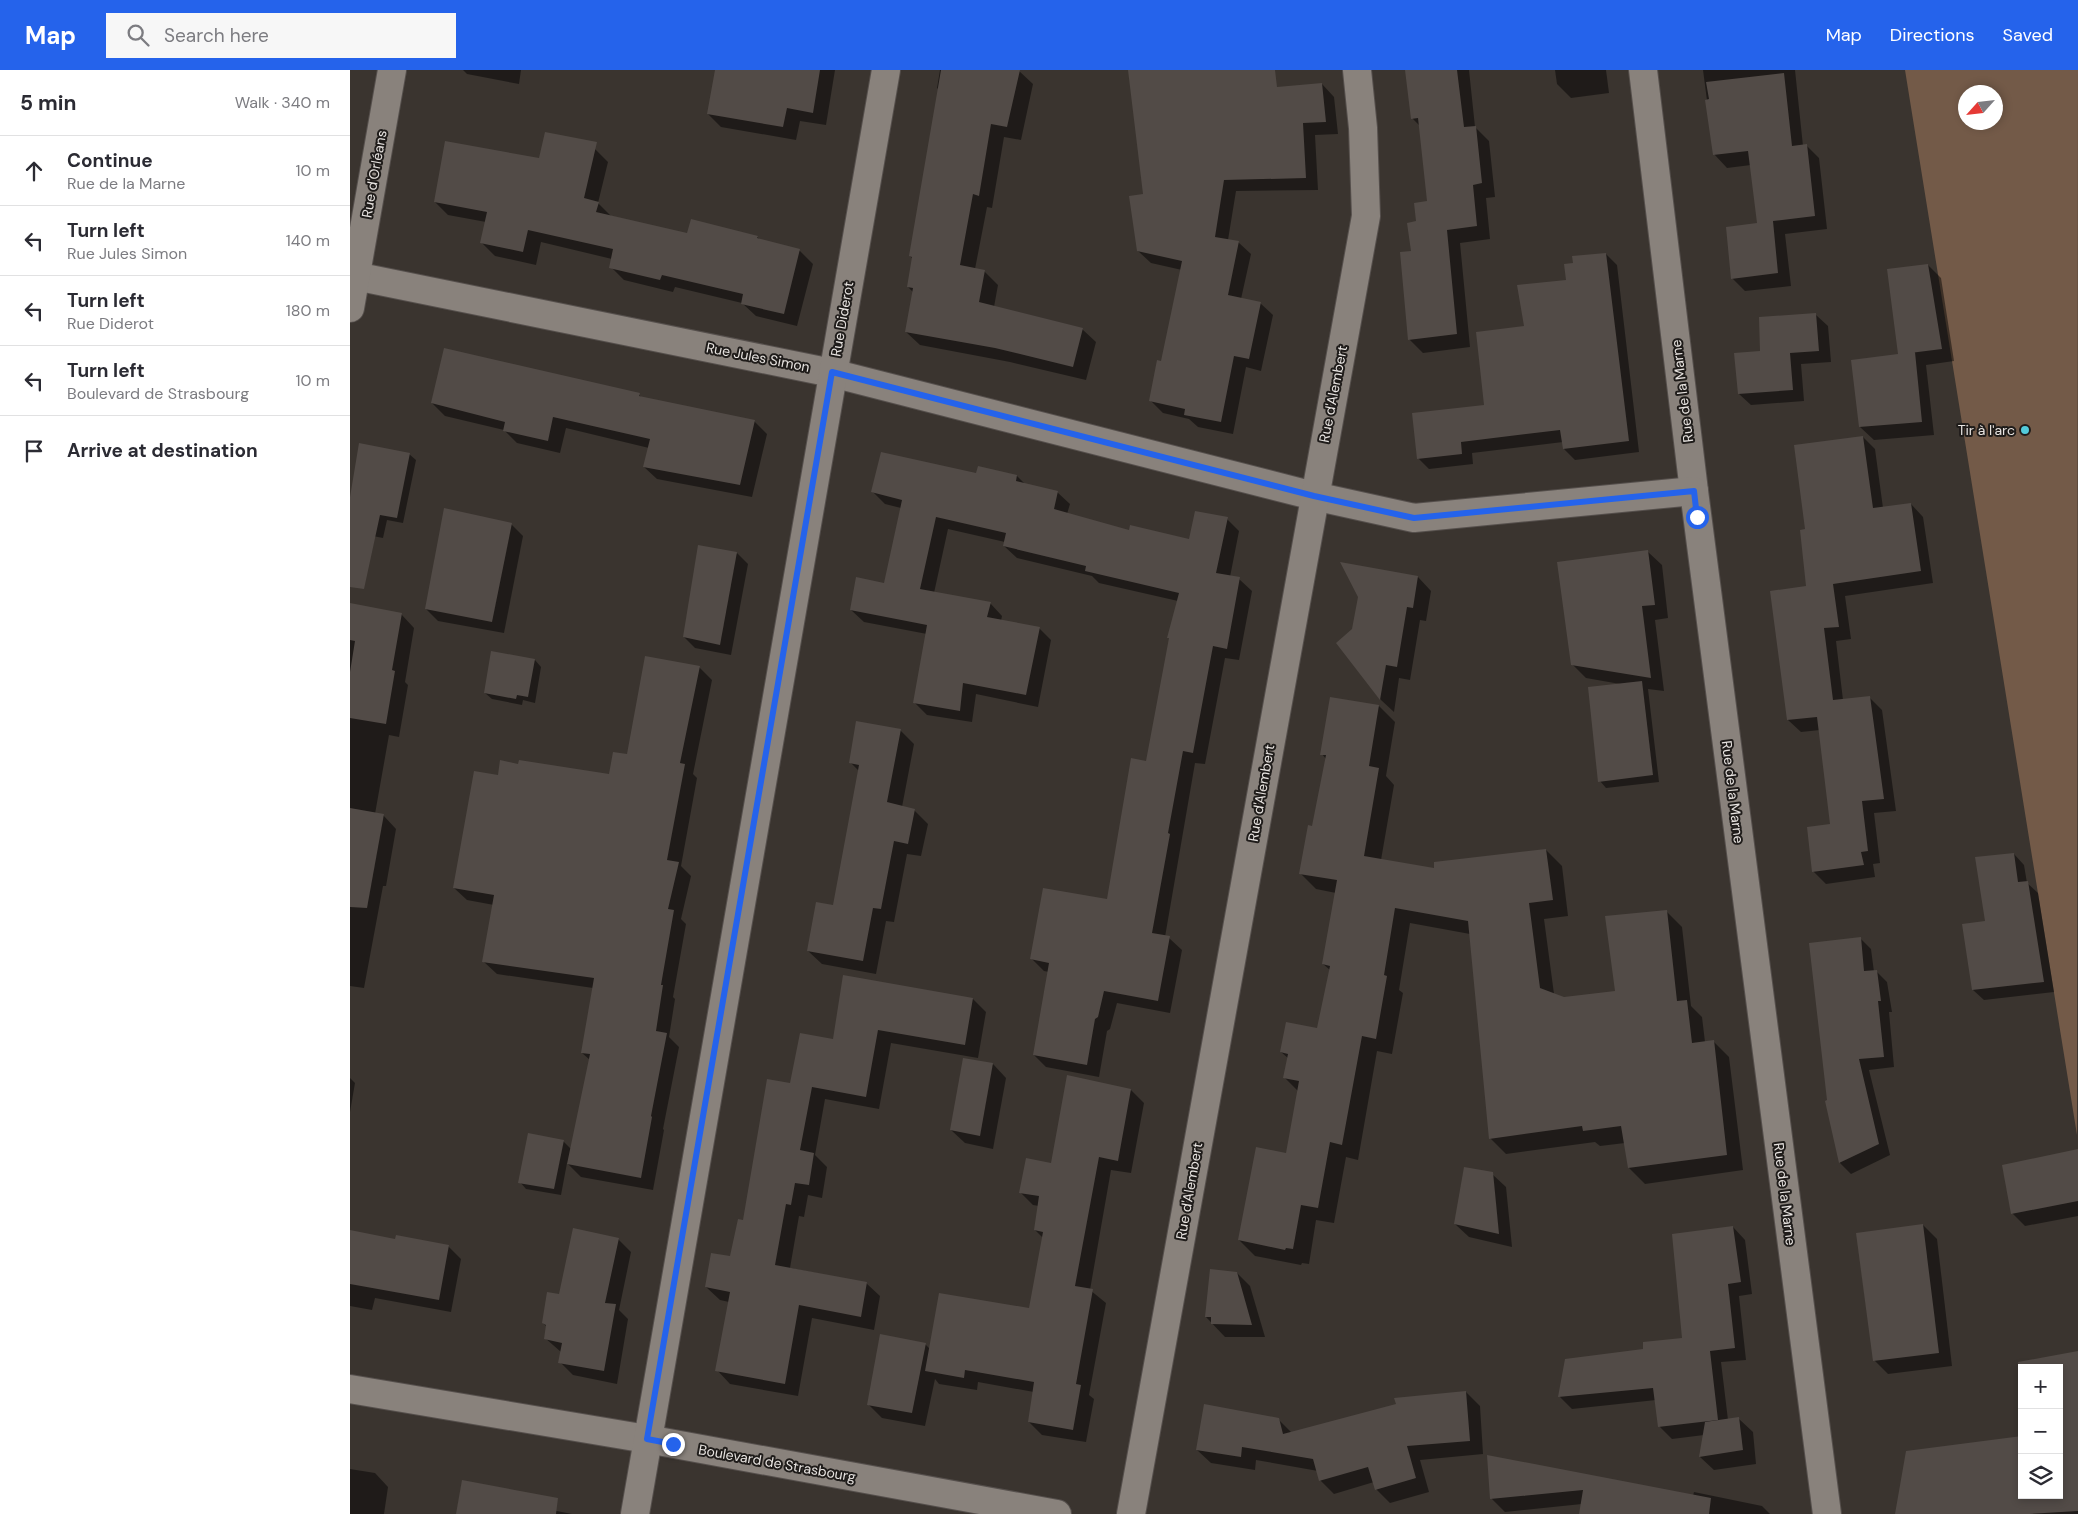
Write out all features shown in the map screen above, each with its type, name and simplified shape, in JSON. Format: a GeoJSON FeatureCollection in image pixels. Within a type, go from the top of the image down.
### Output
{"type":"FeatureCollection","features":[{"type":"Feature","properties":{"kind":"street","name":"Rue d'Orléans"},"geometry":{"type":"LineString","coordinates":[[350,308],[353,275],[392,70]]}},
{"type":"Feature","properties":{"kind":"street","name":"Rue Diderot"},"geometry":{"type":"LineString","coordinates":[[635,1514],[886,70]]}},
{"type":"Feature","properties":{"kind":"street","name":"Rue d'Alembert"},"geometry":{"type":"LineString","coordinates":[[1131,1514],[1366,216],[1363,128],[1357,70]]}},
{"type":"Feature","properties":{"kind":"street","name":"Rue de la Marne"},"geometry":{"type":"LineString","coordinates":[[1643,70],[1694,491],[1827,1514]]}},
{"type":"Feature","properties":{"kind":"street","name":"Rue Jules Simon"},"geometry":{"type":"LineString","coordinates":[[353,275],[832,372],[1314,496],[1414,518],[1694,491]]}},
{"type":"Feature","properties":{"kind":"street","name":"Boulevard de Strasbourg"},"geometry":{"type":"LineString","coordinates":[[350,1389],[647,1439],[1057,1514]]}},
{"type":"Feature","properties":{"kind":"shaded area"},"geometry":{"type":"Polygon","coordinates":[[[1905,70],[2078,70],[2077,1135],[1905,70]]]}},
{"type":"Feature","properties":{"kind":"building"},"geometry":{"type":"Polygon","coordinates":[[[715,70],[820,70],[813,113],[787,108],[783,127],[707,114],[715,70]]]}},
{"type":"Feature","properties":{"kind":"building"},"geometry":{"type":"Polygon","coordinates":[[[941,70],[1020,70],[1007,127],[991,124],[979,196],[973,194],[960,265],[985,270],[979,302],[1083,328],[1073,367],[995,348],[905,332],[913,288],[907,287],[912,257],[909,256],[941,70]]]}},
{"type":"Feature","properties":{"kind":"building"},"geometry":{"type":"Polygon","coordinates":[[[1128,70],[1275,70],[1277,87],[1322,83],[1326,122],[1303,123],[1306,178],[1224,180],[1215,237],[1239,241],[1228,295],[1261,302],[1249,359],[1234,356],[1221,422],[1184,415],[1185,409],[1149,401],[1157,360],[1161,361],[1182,261],[1137,251],[1129,196],[1143,194],[1128,70]]]}},
{"type":"Feature","properties":{"kind":"building"},"geometry":{"type":"Polygon","coordinates":[[[1405,70],[1457,70],[1464,127],[1476,126],[1482,183],[1473,185],[1477,226],[1447,230],[1457,334],[1408,340],[1400,252],[1411,251],[1407,223],[1416,221],[1414,203],[1427,201],[1418,118],[1411,119],[1405,70]]]}},
{"type":"Feature","properties":{"kind":"building"},"geometry":{"type":"Polygon","coordinates":[[[1784,73],[1792,146],[1807,144],[1815,216],[1773,221],[1778,273],[1731,279],[1726,227],[1757,223],[1748,151],[1713,155],[1705,100],[1709,99],[1706,82],[1784,73]]]}},
{"type":"Feature","properties":{"kind":"building"},"geometry":{"type":"Polygon","coordinates":[[[545,132],[597,142],[584,198],[599,202],[596,212],[687,233],[691,219],[800,249],[784,314],[741,304],[743,294],[662,275],[660,280],[609,268],[613,249],[528,230],[523,252],[480,243],[487,212],[434,202],[445,141],[539,158],[545,132]]]}},
{"type":"Feature","properties":{"kind":"building"},"geometry":{"type":"Polygon","coordinates":[[[1606,253],[1629,441],[1563,449],[1560,430],[1461,442],[1462,454],[1417,459],[1412,413],[1484,405],[1476,332],[1524,326],[1517,285],[1566,280],[1564,264],[1573,263],[1572,256],[1606,253]]]}},
{"type":"Feature","properties":{"kind":"building"},"geometry":{"type":"Polygon","coordinates":[[[1928,264],[1942,349],[1915,352],[1922,422],[1859,427],[1851,360],[1898,354],[1887,269],[1928,264]]]}},
{"type":"Feature","properties":{"kind":"building"},"geometry":{"type":"Polygon","coordinates":[[[1816,313],[1819,351],[1790,353],[1793,390],[1738,394],[1734,353],[1760,351],[1759,317],[1816,313]]]}},
{"type":"Feature","properties":{"kind":"building"},"geometry":{"type":"Polygon","coordinates":[[[444,348],[640,393],[639,396],[755,420],[740,485],[643,467],[650,439],[553,417],[548,441],[503,431],[505,422],[431,403],[444,348]]]}},
{"type":"Feature","properties":{"kind":"building"},"geometry":{"type":"Polygon","coordinates":[[[1863,436],[1873,508],[1911,503],[1921,571],[1833,584],[1839,627],[1824,628],[1833,700],[1870,696],[1884,799],[1862,801],[1868,851],[1861,852],[1864,865],[1812,872],[1807,827],[1830,824],[1817,717],[1787,720],[1770,591],[1806,586],[1800,530],[1805,529],[1794,445],[1863,436]]]}},
{"type":"Feature","properties":{"kind":"building"},"geometry":{"type":"Polygon","coordinates":[[[359,443],[410,453],[397,518],[380,515],[364,589],[350,587],[350,497],[359,443]]]}},
{"type":"Feature","properties":{"kind":"building"},"geometry":{"type":"Polygon","coordinates":[[[881,452],[976,473],[978,466],[1017,475],[1016,481],[1058,491],[1054,509],[1129,530],[1130,525],[1189,539],[1195,511],[1228,517],[1216,573],[1240,577],[1227,649],[1213,646],[1193,753],[1183,751],[1152,933],[1170,936],[1158,1001],[1104,991],[1098,1017],[1095,1019],[1087,1065],[1033,1055],[1049,963],[1030,959],[1043,888],[1107,899],[1131,758],[1146,761],[1169,638],[1167,638],[1179,593],[1085,571],[1086,566],[1003,546],[1006,533],[936,517],[920,589],[991,602],[987,617],[1040,627],[1026,695],[963,683],[960,711],[913,703],[927,625],[850,610],[856,577],[884,583],[902,500],[871,492],[881,452]]]}},
{"type":"Feature","properties":{"kind":"building"},"geometry":{"type":"Polygon","coordinates":[[[444,508],[512,523],[492,622],[425,609],[444,508]]]}},
{"type":"Feature","properties":{"kind":"building"},"geometry":{"type":"Polygon","coordinates":[[[698,545],[737,552],[720,645],[683,637],[698,545]]]}},
{"type":"Feature","properties":{"kind":"building"},"geometry":{"type":"Polygon","coordinates":[[[1648,550],[1655,605],[1642,606],[1651,678],[1571,665],[1557,562],[1648,550]]]}},
{"type":"Feature","properties":{"kind":"building"},"geometry":{"type":"Polygon","coordinates":[[[1340,562],[1418,576],[1413,608],[1407,607],[1397,667],[1386,665],[1380,700],[1336,643],[1352,629],[1358,597],[1340,562]]]}},
{"type":"Feature","properties":{"kind":"building"},"geometry":{"type":"Polygon","coordinates":[[[350,603],[402,613],[392,670],[395,671],[386,724],[350,718],[350,672],[355,641],[350,640],[350,603]]]}},
{"type":"Feature","properties":{"kind":"building"},"geometry":{"type":"Polygon","coordinates":[[[491,651],[535,659],[528,697],[517,695],[516,699],[484,693],[491,651]]]}},
{"type":"Feature","properties":{"kind":"building"},"geometry":{"type":"Polygon","coordinates":[[[645,656],[700,666],[680,763],[685,764],[667,860],[679,862],[668,909],[674,910],[661,985],[663,985],[656,1031],[667,1033],[641,1178],[567,1164],[590,1054],[581,1053],[594,978],[482,962],[494,895],[453,888],[474,771],[498,775],[500,760],[518,764],[519,760],[609,774],[613,752],[627,754],[645,656]]]}},
{"type":"Feature","properties":{"kind":"building"},"geometry":{"type":"Polygon","coordinates":[[[1642,681],[1653,775],[1598,782],[1588,687],[1642,681]]]}},
{"type":"Feature","properties":{"kind":"building"},"geometry":{"type":"Polygon","coordinates":[[[1330,697],[1379,705],[1369,766],[1379,768],[1364,856],[1434,868],[1434,862],[1546,849],[1553,900],[1529,903],[1540,988],[1564,997],[1615,991],[1605,916],[1667,910],[1677,1001],[1687,1000],[1692,1043],[1714,1040],[1727,1155],[1628,1168],[1621,1126],[1583,1131],[1582,1126],[1489,1139],[1468,921],[1395,908],[1384,975],[1387,976],[1376,1039],[1362,1036],[1342,1145],[1330,1142],[1318,1208],[1301,1205],[1293,1249],[1286,1248],[1285,1250],[1238,1240],[1256,1147],[1286,1153],[1299,1081],[1283,1078],[1288,1054],[1280,1052],[1286,1022],[1317,1028],[1330,966],[1322,964],[1337,880],[1299,874],[1308,825],[1312,826],[1326,755],[1320,755],[1330,697]]]}},
{"type":"Feature","properties":{"kind":"building"},"geometry":{"type":"Polygon","coordinates":[[[856,721],[901,729],[887,802],[915,809],[908,844],[894,841],[881,909],[873,908],[863,961],[807,951],[816,902],[833,905],[859,765],[849,763],[856,721]]]}},
{"type":"Feature","properties":{"kind":"building"},"geometry":{"type":"Polygon","coordinates":[[[350,808],[384,814],[367,908],[350,907],[350,808]]]}},
{"type":"Feature","properties":{"kind":"building"},"geometry":{"type":"Polygon","coordinates":[[[2014,853],[2018,882],[2028,881],[2044,982],[1972,990],[1962,924],[1985,921],[1975,857],[2014,853]]]}},
{"type":"Feature","properties":{"kind":"building"},"geometry":{"type":"Polygon","coordinates":[[[1861,937],[1864,971],[1877,970],[1881,1001],[1878,1001],[1884,1057],[1859,1059],[1879,1144],[1839,1163],[1825,1101],[1827,1100],[1809,943],[1861,937]]]}},
{"type":"Feature","properties":{"kind":"building"},"geometry":{"type":"Polygon","coordinates":[[[843,975],[973,998],[965,1045],[878,1030],[866,1097],[812,1087],[800,1150],[814,1153],[809,1185],[795,1183],[791,1205],[786,1204],[775,1265],[867,1282],[861,1317],[799,1305],[785,1384],[715,1371],[730,1292],[705,1287],[711,1253],[730,1256],[738,1219],[743,1220],[767,1079],[790,1083],[800,1033],[833,1039],[843,975]]]}},
{"type":"Feature","properties":{"kind":"building"},"geometry":{"type":"Polygon","coordinates":[[[963,1058],[993,1063],[980,1136],[950,1130],[963,1058]]]}},
{"type":"Feature","properties":{"kind":"building"},"geometry":{"type":"Polygon","coordinates":[[[1067,1075],[1131,1089],[1118,1161],[1099,1157],[1075,1286],[1093,1289],[1076,1384],[1081,1385],[1073,1430],[1028,1422],[1034,1382],[965,1370],[964,1378],[925,1371],[939,1293],[1029,1308],[1043,1232],[1034,1230],[1039,1196],[1019,1193],[1026,1158],[1051,1163],[1067,1075]]]}},
{"type":"Feature","properties":{"kind":"building"},"geometry":{"type":"Polygon","coordinates":[[[528,1133],[564,1140],[554,1189],[518,1183],[528,1133]]]}},
{"type":"Feature","properties":{"kind":"building"},"geometry":{"type":"Polygon","coordinates":[[[2078,1149],[2078,1201],[2011,1214],[2002,1165],[2078,1149]]]}},
{"type":"Feature","properties":{"kind":"building"},"geometry":{"type":"Polygon","coordinates":[[[1464,1167],[1493,1172],[1499,1234],[1454,1224],[1464,1167]]]}},
{"type":"Feature","properties":{"kind":"building"},"geometry":{"type":"Polygon","coordinates":[[[1923,1224],[1939,1353],[1873,1361],[1856,1233],[1923,1224]]]}},
{"type":"Feature","properties":{"kind":"building"},"geometry":{"type":"Polygon","coordinates":[[[1733,1226],[1741,1282],[1728,1284],[1735,1348],[1710,1351],[1718,1420],[1658,1427],[1653,1388],[1558,1397],[1565,1359],[1643,1349],[1643,1342],[1682,1338],[1672,1234],[1733,1226]]]}},
{"type":"Feature","properties":{"kind":"building"},"geometry":{"type":"Polygon","coordinates":[[[573,1228],[619,1238],[605,1303],[616,1304],[604,1371],[558,1363],[562,1343],[544,1339],[546,1325],[542,1323],[547,1292],[559,1294],[573,1228]]]}},
{"type":"Feature","properties":{"kind":"building"},"geometry":{"type":"Polygon","coordinates":[[[350,1230],[395,1239],[396,1235],[449,1245],[439,1300],[350,1284],[350,1230]]]}},
{"type":"Feature","properties":{"kind":"building"},"geometry":{"type":"Polygon","coordinates":[[[1210,1269],[1237,1272],[1252,1325],[1211,1324],[1211,1317],[1205,1317],[1210,1269]]]}},
{"type":"Feature","properties":{"kind":"building"},"geometry":{"type":"Polygon","coordinates":[[[880,1334],[926,1343],[912,1413],[867,1405],[880,1334]]]}},
{"type":"Feature","properties":{"kind":"building"},"geometry":{"type":"Polygon","coordinates":[[[2078,1351],[2078,1511],[2029,1514],[1895,1514],[1906,1451],[2018,1437],[2018,1499],[2063,1499],[2063,1364],[2018,1364],[2018,1362],[2078,1351]]]}},
{"type":"Feature","properties":{"kind":"building"},"geometry":{"type":"Polygon","coordinates":[[[1466,1391],[1470,1441],[1407,1446],[1416,1478],[1375,1490],[1368,1467],[1319,1481],[1313,1459],[1242,1447],[1241,1457],[1196,1450],[1204,1404],[1279,1418],[1283,1434],[1396,1404],[1394,1398],[1466,1391]]]}},
{"type":"Feature","properties":{"kind":"building"},"geometry":{"type":"Polygon","coordinates":[[[1739,1417],[1743,1450],[1699,1457],[1705,1422],[1739,1417]]]}},
{"type":"Feature","properties":{"kind":"building"},"geometry":{"type":"Polygon","coordinates":[[[1487,1455],[1711,1498],[1709,1514],[1579,1514],[1583,1490],[1490,1499],[1487,1455]]]}},
{"type":"Feature","properties":{"kind":"building"},"geometry":{"type":"Polygon","coordinates":[[[462,1480],[558,1498],[556,1514],[456,1514],[462,1480]]]}},
{"type":"Feature","properties":{"kind":"place","name":"Tir à l'arc"},"geometry":{"type":"Point","coordinates":[2025,430]}},
{"type":"Feature","properties":{"kind":"route"},"geometry":{"type":"LineString","coordinates":[[673,1444],[647,1439],[832,372],[1314,496],[1414,518],[1694,491],[1697,517]]}}]}
